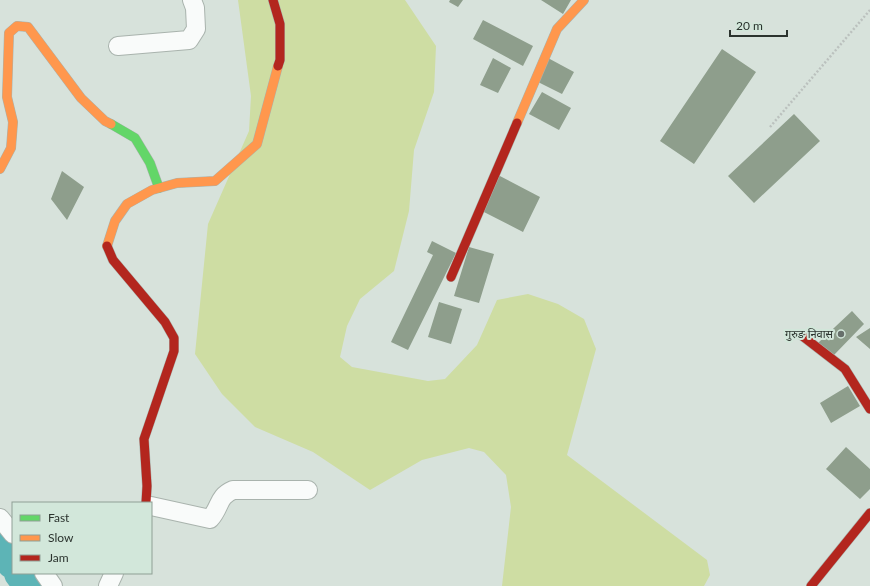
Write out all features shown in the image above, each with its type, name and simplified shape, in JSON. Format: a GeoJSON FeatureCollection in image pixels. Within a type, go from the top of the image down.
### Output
{"type":"FeatureCollection","features":[{"type":"Feature","properties":{"kind":"street"},"geometry":{"type":"LineString","coordinates":[[118,46],[189,40],[196,29],[195,8],[192,0]]}},
{"type":"Feature","properties":{"kind":"street"},"geometry":{"type":"LineString","coordinates":[[146,502],[148,487],[144,439],[174,351],[174,338],[165,322],[113,260],[107,246],[115,221],[127,204],[152,190],[177,183],[215,181],[256,144],[280,60],[280,24],[273,0]]}},
{"type":"Feature","properties":{"kind":"street"},"geometry":{"type":"LineString","coordinates":[[451,277],[557,29],[584,0]]}},
{"type":"Feature","properties":{"kind":"street"},"geometry":{"type":"LineString","coordinates":[[0,169],[11,148],[14,122],[7,97],[7,57],[9,33],[17,26],[28,27],[81,98],[105,121],[135,138],[150,163],[159,188]]}},
{"type":"Feature","properties":{"kind":"street"},"geometry":{"type":"LineString","coordinates":[[801,335],[845,369],[870,409]]}},
{"type":"Feature","properties":{"kind":"street"},"geometry":{"type":"LineString","coordinates":[[152,506],[210,519],[216,513],[220,500],[225,494],[233,490],[308,490]]}},
{"type":"Feature","properties":{"kind":"street"},"geometry":{"type":"LineString","coordinates":[[811,586],[870,513]]}},
{"type":"Feature","properties":{"kind":"street"},"geometry":{"type":"LineString","coordinates":[[0,518],[12,533]]}},
{"type":"Feature","properties":{"kind":"street"},"geometry":{"type":"LineString","coordinates":[[45,574],[53,586]]}},
{"type":"Feature","properties":{"kind":"street"},"geometry":{"type":"LineString","coordinates":[[108,586],[114,574]]}},
{"type":"Feature","properties":{"kind":"path"},"geometry":{"type":"LineString","coordinates":[[770,127],[870,10]]}},
{"type":"Feature","properties":{"kind":"green space"},"geometry":{"type":"Polygon","coordinates":[[[238,0],[405,0],[436,46],[434,92],[414,150],[409,211],[394,271],[360,299],[347,326],[340,357],[352,367],[428,381],[445,379],[477,345],[497,300],[528,294],[558,304],[584,319],[596,349],[567,455],[707,560],[710,575],[704,586],[502,586],[511,507],[506,475],[484,452],[469,448],[422,460],[370,490],[313,452],[255,427],[222,394],[195,354],[208,224],[249,131],[251,96],[238,0]]]}},
{"type":"Feature","properties":{"kind":"building"},"geometry":{"type":"Polygon","coordinates":[[[450,0],[463,0],[458,7],[449,2],[450,0]]]}},
{"type":"Feature","properties":{"kind":"building"},"geometry":{"type":"Polygon","coordinates":[[[541,0],[571,0],[563,14],[541,0]]]}},
{"type":"Feature","properties":{"kind":"building"},"geometry":{"type":"Polygon","coordinates":[[[483,20],[533,46],[523,66],[473,39],[483,20]]]}},
{"type":"Feature","properties":{"kind":"building"},"geometry":{"type":"Polygon","coordinates":[[[722,49],[756,72],[694,164],[660,141],[722,49]]]}},
{"type":"Feature","properties":{"kind":"building"},"geometry":{"type":"Polygon","coordinates":[[[493,58],[511,68],[498,93],[480,85],[493,58]]]}},
{"type":"Feature","properties":{"kind":"building"},"geometry":{"type":"Polygon","coordinates":[[[548,58],[574,72],[562,94],[536,81],[548,58]]]}},
{"type":"Feature","properties":{"kind":"building"},"geometry":{"type":"Polygon","coordinates":[[[542,92],[571,108],[559,130],[529,114],[542,92]]]}},
{"type":"Feature","properties":{"kind":"building"},"geometry":{"type":"Polygon","coordinates":[[[794,114],[820,141],[754,203],[728,176],[794,114]]]}},
{"type":"Feature","properties":{"kind":"building"},"geometry":{"type":"Polygon","coordinates":[[[62,171],[84,187],[67,220],[51,199],[62,171]]]}},
{"type":"Feature","properties":{"kind":"building"},"geometry":{"type":"Polygon","coordinates":[[[498,175],[540,197],[523,232],[480,210],[498,175]]]}},
{"type":"Feature","properties":{"kind":"building"},"geometry":{"type":"Polygon","coordinates":[[[432,241],[456,253],[408,350],[391,342],[433,255],[427,252],[432,241]]]}},
{"type":"Feature","properties":{"kind":"building"},"geometry":{"type":"Polygon","coordinates":[[[469,247],[494,254],[479,303],[454,296],[469,247]]]}},
{"type":"Feature","properties":{"kind":"building"},"geometry":{"type":"Polygon","coordinates":[[[439,302],[462,309],[451,344],[428,337],[439,302]]]}},
{"type":"Feature","properties":{"kind":"building","name":"गुरुङ निवास"},"geometry":{"type":"Polygon","coordinates":[[[852,311],[864,324],[833,356],[818,343],[852,311]]]}},
{"type":"Feature","properties":{"kind":"building"},"geometry":{"type":"Polygon","coordinates":[[[870,328],[870,349],[856,337],[870,328]]]}},
{"type":"Feature","properties":{"kind":"building"},"geometry":{"type":"Polygon","coordinates":[[[848,386],[860,406],[831,423],[820,403],[848,386]]]}},
{"type":"Feature","properties":{"kind":"building"},"geometry":{"type":"Polygon","coordinates":[[[846,447],[870,469],[870,489],[860,499],[826,469],[846,447]]]}},
{"type":"Feature","properties":{"kind":"waterway"},"geometry":{"type":"LineString","coordinates":[[0,545],[12,561]]}},
{"type":"Feature","properties":{"kind":"waterway"},"geometry":{"type":"LineString","coordinates":[[22,574],[31,586]]}},
{"type":"Feature","properties":{"kind":"traffic: fast"},"geometry":{"type":"LineString","coordinates":[[111,124],[135,138],[150,163],[159,188]]}},
{"type":"Feature","properties":{"kind":"traffic: slow"},"geometry":{"type":"LineString","coordinates":[[517,123],[557,29],[584,0]]}},
{"type":"Feature","properties":{"kind":"traffic: slow"},"geometry":{"type":"LineString","coordinates":[[0,169],[11,148],[13,122],[7,97],[9,33],[17,26],[28,27],[81,98],[105,121],[111,124]]}},
{"type":"Feature","properties":{"kind":"traffic: slow"},"geometry":{"type":"LineString","coordinates":[[107,246],[115,221],[127,204],[152,190],[177,183],[215,181],[257,144],[278,66]]}},
{"type":"Feature","properties":{"kind":"traffic: jam"},"geometry":{"type":"LineString","coordinates":[[273,0],[280,24],[280,60],[278,66]]}},
{"type":"Feature","properties":{"kind":"traffic: jam"},"geometry":{"type":"LineString","coordinates":[[451,277],[517,123]]}},
{"type":"Feature","properties":{"kind":"traffic: jam"},"geometry":{"type":"LineString","coordinates":[[107,246],[113,260],[165,322],[174,338],[174,351],[144,439],[147,486],[146,502]]}},
{"type":"Feature","properties":{"kind":"traffic: jam"},"geometry":{"type":"LineString","coordinates":[[801,335],[845,369],[870,409]]}},
{"type":"Feature","properties":{"kind":"traffic: jam"},"geometry":{"type":"LineString","coordinates":[[811,586],[870,513]]}},
{"type":"Feature","properties":{"kind":"place","name":"गुरुङ निवास"},"geometry":{"type":"Point","coordinates":[841,334]}}]}
